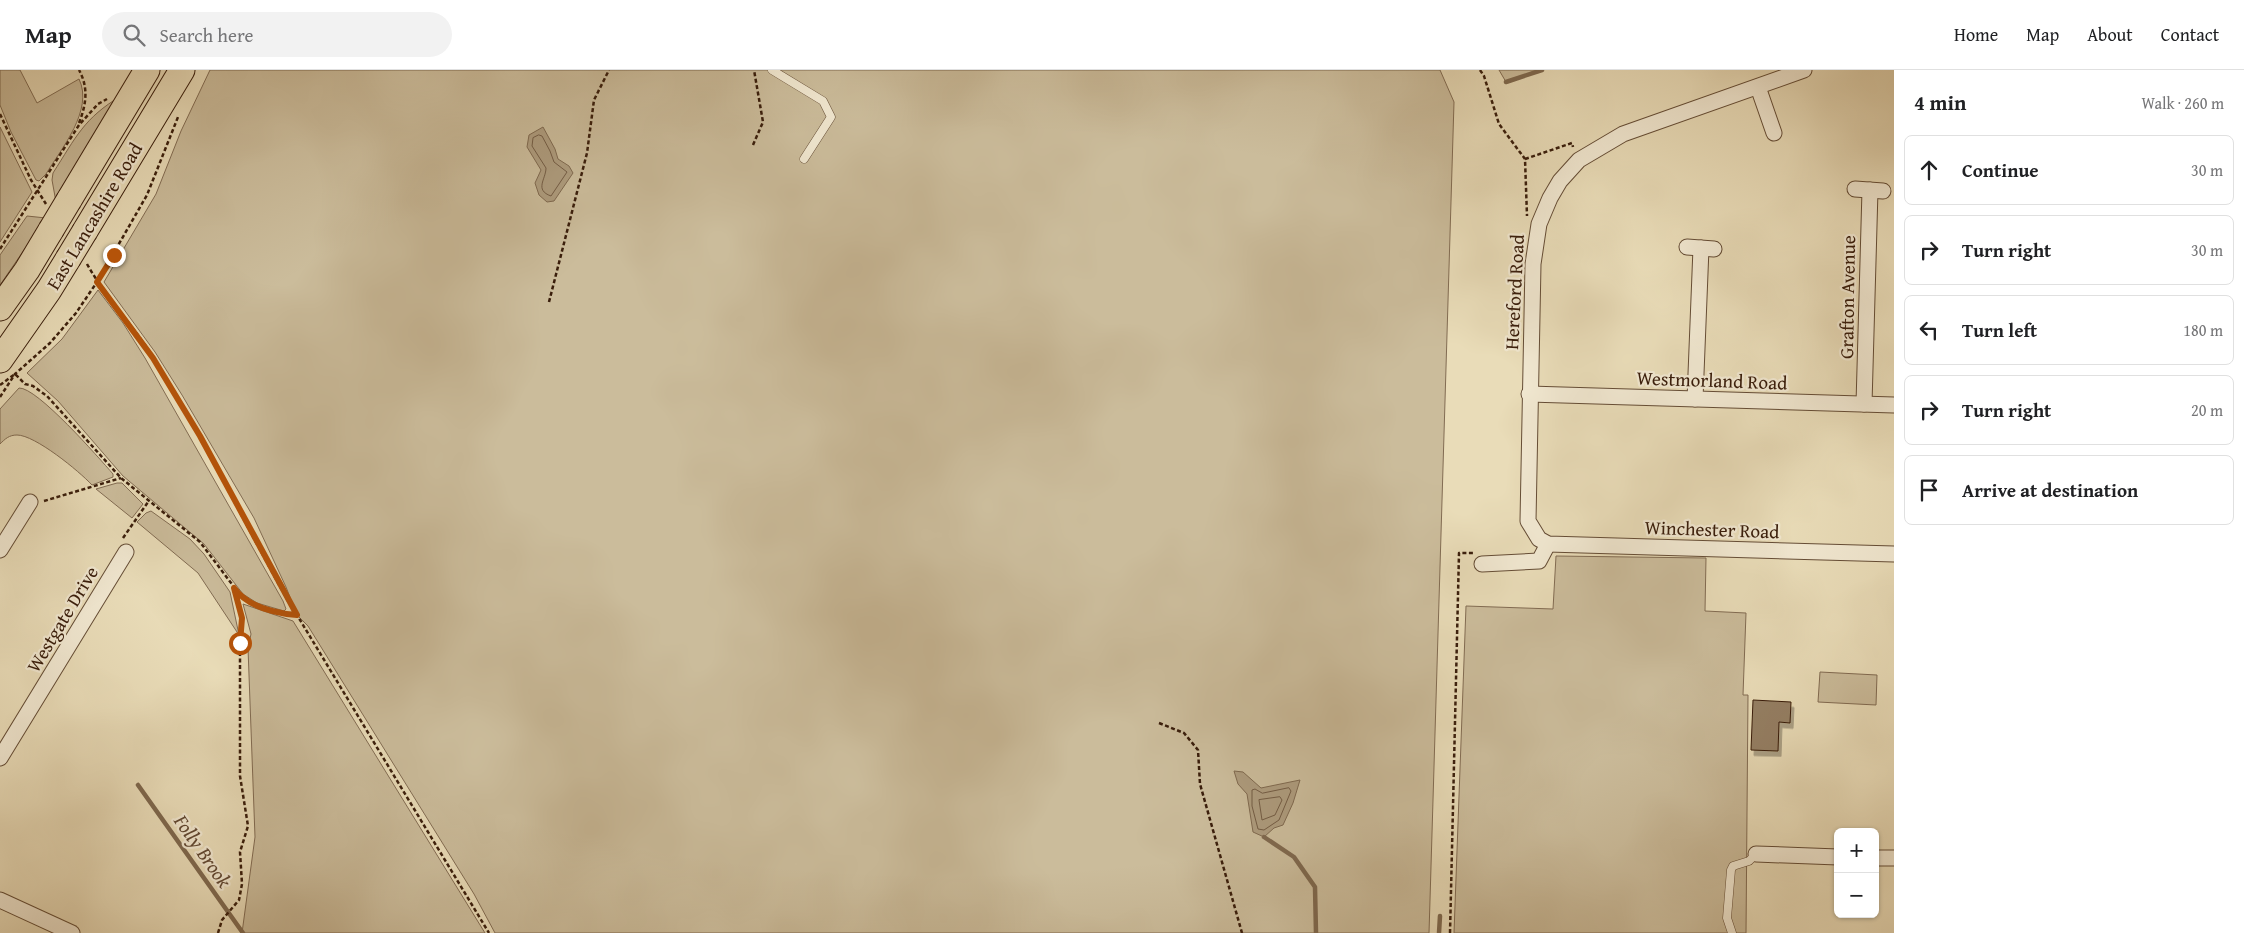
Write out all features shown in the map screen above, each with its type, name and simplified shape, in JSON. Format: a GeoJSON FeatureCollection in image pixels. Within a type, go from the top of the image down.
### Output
{"type":"FeatureCollection","features":[{"type":"Feature","properties":{"kind":"highway","name":"East Lancashire Road"},"geometry":{"type":"LineString","coordinates":[[0,308],[51,230],[147,70]]}},
{"type":"Feature","properties":{"kind":"highway","name":"East Lancashire Road"},"geometry":{"type":"LineString","coordinates":[[8,367],[49,290],[182,70]]}},
{"type":"Feature","properties":{"kind":"street","name":"Hereford Road"},"geometry":{"type":"LineString","coordinates":[[1548,544],[1539,539],[1528,521],[1529,394],[1533,264],[1538,224],[1557,186],[1579,160],[1623,134],[1804,70]]}},
{"type":"Feature","properties":{"kind":"street"},"geometry":{"type":"LineString","coordinates":[[1758,87],[1774,133]]}},
{"type":"Feature","properties":{"kind":"street","name":"Grafton Avenue"},"geometry":{"type":"LineString","coordinates":[[1864,404],[1869,190]]}},
{"type":"Feature","properties":{"kind":"street"},"geometry":{"type":"LineString","coordinates":[[1695,400],[1701,248]]}},
{"type":"Feature","properties":{"kind":"street","name":"Westmorland Road"},"geometry":{"type":"LineString","coordinates":[[1529,394],[1894,405]]}},
{"type":"Feature","properties":{"kind":"street"},"geometry":{"type":"LineString","coordinates":[[0,550],[30,502]]}},
{"type":"Feature","properties":{"kind":"street"},"geometry":{"type":"LineString","coordinates":[[1480,558],[1539,561],[1548,544]]}},
{"type":"Feature","properties":{"kind":"street","name":"Winchester Road"},"geometry":{"type":"LineString","coordinates":[[1548,544],[1894,554]]}},
{"type":"Feature","properties":{"kind":"street","name":"Westgate Drive"},"geometry":{"type":"LineString","coordinates":[[0,758],[126,552]]}},
{"type":"Feature","properties":{"kind":"street"},"geometry":{"type":"LineString","coordinates":[[1756,854],[1834,857]]}},
{"type":"Feature","properties":{"kind":"street"},"geometry":{"type":"LineString","coordinates":[[1879,858],[1894,858]]}},
{"type":"Feature","properties":{"kind":"street"},"geometry":{"type":"LineString","coordinates":[[0,900],[72,933]]}},
{"type":"Feature","properties":{"kind":"lane"},"geometry":{"type":"LineString","coordinates":[[772,70],[822,101],[831,117],[804,159]]}},
{"type":"Feature","properties":{"kind":"lane"},"geometry":{"type":"LineString","coordinates":[[1732,933],[1727,918],[1731,870],[1733,866],[1749,861],[1756,854]]}},
{"type":"Feature","properties":{"kind":"path"},"geometry":{"type":"LineString","coordinates":[[0,249],[38,192],[78,125],[86,105],[85,81],[79,70]]}},
{"type":"Feature","properties":{"kind":"path"},"geometry":{"type":"LineString","coordinates":[[549,302],[587,153],[594,100],[609,70]]}},
{"type":"Feature","properties":{"kind":"path"},"geometry":{"type":"LineString","coordinates":[[753,145],[763,122],[754,70]]}},
{"type":"Feature","properties":{"kind":"path"},"geometry":{"type":"LineString","coordinates":[[1480,70],[1484,76],[1498,124],[1525,159],[1526,215],[1538,224]]}},
{"type":"Feature","properties":{"kind":"path"},"geometry":{"type":"LineString","coordinates":[[78,125],[98,104],[110,97]]}},
{"type":"Feature","properties":{"kind":"path"},"geometry":{"type":"LineString","coordinates":[[0,385],[8,367],[50,343],[76,313],[97,282],[147,195],[180,112]]}},
{"type":"Feature","properties":{"kind":"path"},"geometry":{"type":"LineString","coordinates":[[0,114],[10,139],[38,192]]}},
{"type":"Feature","properties":{"kind":"path"},"geometry":{"type":"LineString","coordinates":[[1525,159],[1572,143],[1579,160]]}},
{"type":"Feature","properties":{"kind":"path"},"geometry":{"type":"LineString","coordinates":[[97,282],[158,365],[200,436],[297,615],[489,933]]}},
{"type":"Feature","properties":{"kind":"path"},"geometry":{"type":"LineString","coordinates":[[0,397],[8,367]]}},
{"type":"Feature","properties":{"kind":"path"},"geometry":{"type":"LineString","coordinates":[[8,367],[25,384],[33,386],[46,396],[121,478],[148,502],[200,542],[240,596],[250,603],[275,612],[297,615]]}},
{"type":"Feature","properties":{"kind":"path"},"geometry":{"type":"LineString","coordinates":[[30,502],[45,501],[121,478]]}},
{"type":"Feature","properties":{"kind":"path"},"geometry":{"type":"LineString","coordinates":[[126,552],[123,539],[148,502]]}},
{"type":"Feature","properties":{"kind":"path"},"geometry":{"type":"LineString","coordinates":[[1450,933],[1459,553],[1480,558]]}},
{"type":"Feature","properties":{"kind":"path"},"geometry":{"type":"LineString","coordinates":[[218,933],[219,925],[238,900],[242,884],[240,852],[248,819],[242,796],[240,776],[240,643],[242,623],[234,588]]}},
{"type":"Feature","properties":{"kind":"path"},"geometry":{"type":"LineString","coordinates":[[1159,723],[1184,734],[1198,750],[1200,784],[1242,933]]}},
{"type":"Feature","properties":{"kind":"shaded area"},"geometry":{"type":"Polygon","coordinates":[[[0,70],[20,70],[37,103],[79,79],[83,91],[82,103],[74,129],[46,174],[39,181],[36,180],[11,132],[0,105],[0,70]]]}},
{"type":"Feature","properties":{"kind":"shaded area"},"geometry":{"type":"Polygon","coordinates":[[[210,70],[1440,70],[1454,102],[1429,933],[495,933],[474,894],[308,626],[297,615],[254,518],[182,395],[155,352],[104,282],[156,194],[181,131],[210,70]]]}},
{"type":"Feature","properties":{"kind":"shaded area"},"geometry":{"type":"Polygon","coordinates":[[[1499,70],[1542,70],[1506,82],[1499,70]]]}},
{"type":"Feature","properties":{"kind":"shaded area"},"geometry":{"type":"Polygon","coordinates":[[[121,96],[56,202],[52,180],[53,173],[89,121],[108,104],[121,96]]]}},
{"type":"Feature","properties":{"kind":"shaded area"},"geometry":{"type":"Polygon","coordinates":[[[0,127],[32,192],[0,242],[0,127]]]}},
{"type":"Feature","properties":{"kind":"shaded area"},"geometry":{"type":"Polygon","coordinates":[[[27,216],[46,218],[0,285],[0,255],[27,216]]]}},
{"type":"Feature","properties":{"kind":"shaded area"},"geometry":{"type":"Polygon","coordinates":[[[98,290],[123,323],[145,358],[283,601],[286,609],[284,611],[257,603],[243,594],[204,544],[123,476],[58,401],[27,373],[62,339],[98,290]]]}},
{"type":"Feature","properties":{"kind":"shaded area"},"geometry":{"type":"Polygon","coordinates":[[[19,388],[28,391],[39,399],[68,425],[113,474],[113,477],[92,485],[45,447],[25,437],[12,436],[0,444],[0,409],[19,388]]]}},
{"type":"Feature","properties":{"kind":"shaded area"},"geometry":{"type":"Polygon","coordinates":[[[122,483],[143,504],[132,518],[96,489],[122,483]]]}},
{"type":"Feature","properties":{"kind":"shaded area"},"geometry":{"type":"Polygon","coordinates":[[[151,511],[190,539],[204,554],[230,592],[239,635],[198,573],[137,522],[146,513],[151,511]]]}},
{"type":"Feature","properties":{"kind":"shaded area"},"geometry":{"type":"Polygon","coordinates":[[[1556,556],[1706,558],[1705,611],[1746,613],[1743,695],[1748,695],[1746,933],[1454,933],[1466,606],[1553,609],[1556,556]]]}},
{"type":"Feature","properties":{"kind":"shaded area"},"geometry":{"type":"Polygon","coordinates":[[[243,604],[293,621],[485,933],[242,933],[255,837],[248,648],[251,634],[243,604]]]}},
{"type":"Feature","properties":{"kind":"shaded area"},"geometry":{"type":"Polygon","coordinates":[[[1820,672],[1877,675],[1876,705],[1818,702],[1820,672]]]}},
{"type":"Feature","properties":{"kind":"water"},"geometry":{"type":"Polygon","coordinates":[[[543,127],[555,149],[558,159],[569,166],[573,173],[554,201],[547,202],[539,195],[535,183],[541,170],[527,147],[529,135],[543,127]]]}},
{"type":"Feature","properties":{"kind":"water"},"geometry":{"type":"Polygon","coordinates":[[[1234,771],[1243,772],[1261,788],[1300,780],[1293,803],[1283,825],[1274,828],[1264,837],[1253,832],[1247,794],[1238,784],[1234,771]]]}},
{"type":"Feature","properties":{"kind":"building"},"geometry":{"type":"Polygon","coordinates":[[[1753,700],[1791,702],[1790,723],[1779,722],[1778,751],[1751,750],[1753,700]]]}},
{"type":"Feature","properties":{"kind":"waterway"},"geometry":{"type":"LineString","coordinates":[[1506,82],[1542,70]]}},
{"type":"Feature","properties":{"kind":"waterway","name":"Folly Brook"},"geometry":{"type":"LineString","coordinates":[[138,785],[243,933]]}},
{"type":"Feature","properties":{"kind":"waterway"},"geometry":{"type":"LineString","coordinates":[[1264,837],[1294,857],[1315,887],[1316,933]]}},
{"type":"Feature","properties":{"kind":"waterway","name":"Folly Brook"},"geometry":{"type":"LineString","coordinates":[[1439,933],[1440,916]]}},
{"type":"Feature","properties":{"kind":"route"},"geometry":{"type":"LineString","coordinates":[[114,255],[97,282],[153,358],[200,436],[278,584],[297,615],[258,607],[244,600],[234,588],[242,618],[240,643]]}}]}
